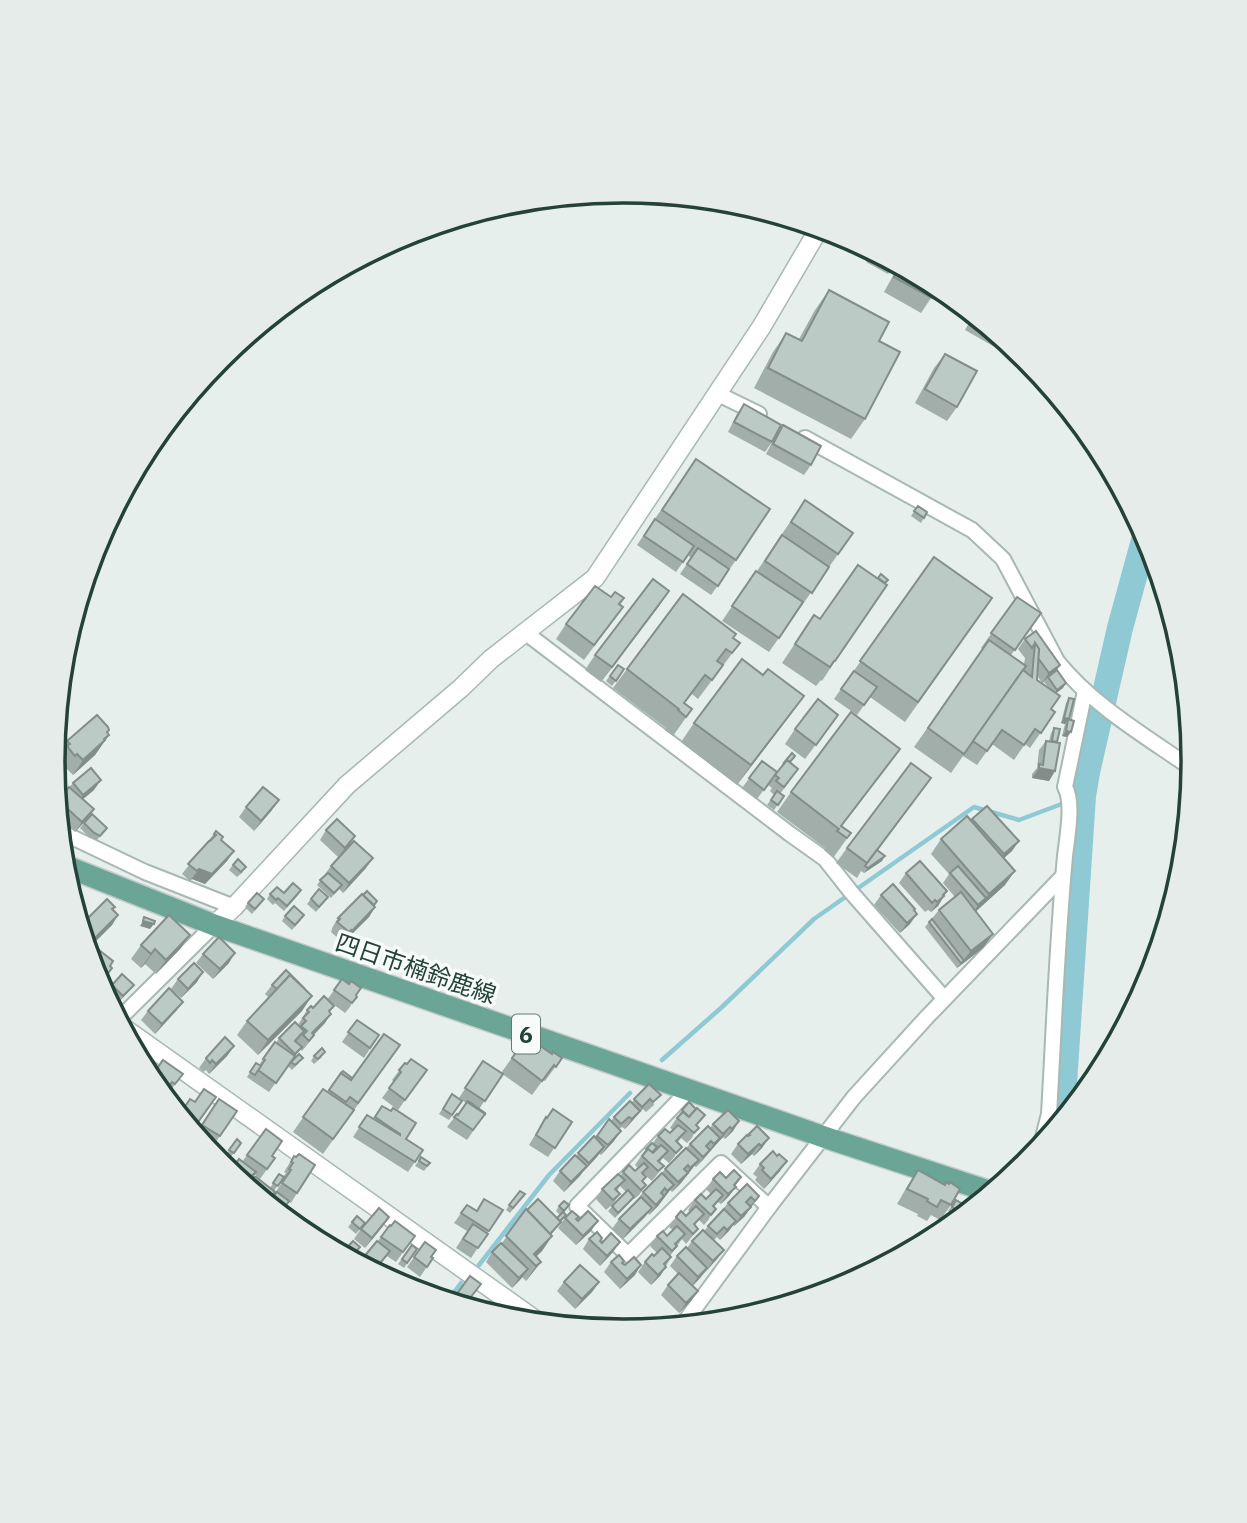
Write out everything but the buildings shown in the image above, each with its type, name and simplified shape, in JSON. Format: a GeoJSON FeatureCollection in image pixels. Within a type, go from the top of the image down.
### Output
{"type":"FeatureCollection","features":[{"type":"Feature","properties":{"kind":"main road","name":"四日市楠鈴鹿線"},"geometry":{"type":"LineString","coordinates":[[75,870],[214,925],[983,1190]]}},
{"type":"Feature","properties":{"kind":"street"},"geometry":{"type":"LineString","coordinates":[[125,1014],[234,907],[347,785],[491,659],[595,578],[762,326],[815,237]]}},
{"type":"Feature","properties":{"kind":"street"},"geometry":{"type":"LineString","coordinates":[[718,394],[774,422]]}},
{"type":"Feature","properties":{"kind":"street"},"geometry":{"type":"LineString","coordinates":[[796,433],[972,530],[1003,559],[1057,661],[1069,675],[1116,715],[1182,762]]}},
{"type":"Feature","properties":{"kind":"street"},"geometry":{"type":"LineString","coordinates":[[526,633],[825,859],[853,895],[944,998]]}},
{"type":"Feature","properties":{"kind":"street"},"geometry":{"type":"LineString","coordinates":[[1045,1128],[1049,1114],[1069,801],[1065,787],[1089,693]]}},
{"type":"Feature","properties":{"kind":"street"},"geometry":{"type":"LineString","coordinates":[[70,836],[145,872],[234,907]]}},
{"type":"Feature","properties":{"kind":"street"},"geometry":{"type":"LineString","coordinates":[[689,1316],[769,1207],[855,1097],[944,998],[1063,876]]}},
{"type":"Feature","properties":{"kind":"street"},"geometry":{"type":"LineString","coordinates":[[139,1038],[523,1311]]}},
{"type":"Feature","properties":{"kind":"street"},"geometry":{"type":"LineString","coordinates":[[689,1090],[577,1206],[628,1255],[721,1163],[769,1207]]}},
{"type":"Feature","properties":{"kind":"waterway"},"geometry":{"type":"LineString","coordinates":[[1062,1108],[1083,796],[1120,628],[1141,551]]}},
{"type":"Feature","properties":{"kind":"waterway"},"geometry":{"type":"LineString","coordinates":[[662,1060],[814,919],[974,807],[1019,820],[1083,796]]}},
{"type":"Feature","properties":{"kind":"waterway"},"geometry":{"type":"LineString","coordinates":[[479,1265],[549,1175],[630,1093]]}},
{"type":"Feature","properties":{"kind":"waterway"},"geometry":{"type":"LineString","coordinates":[[453,1294],[461,1283]]}}]}
